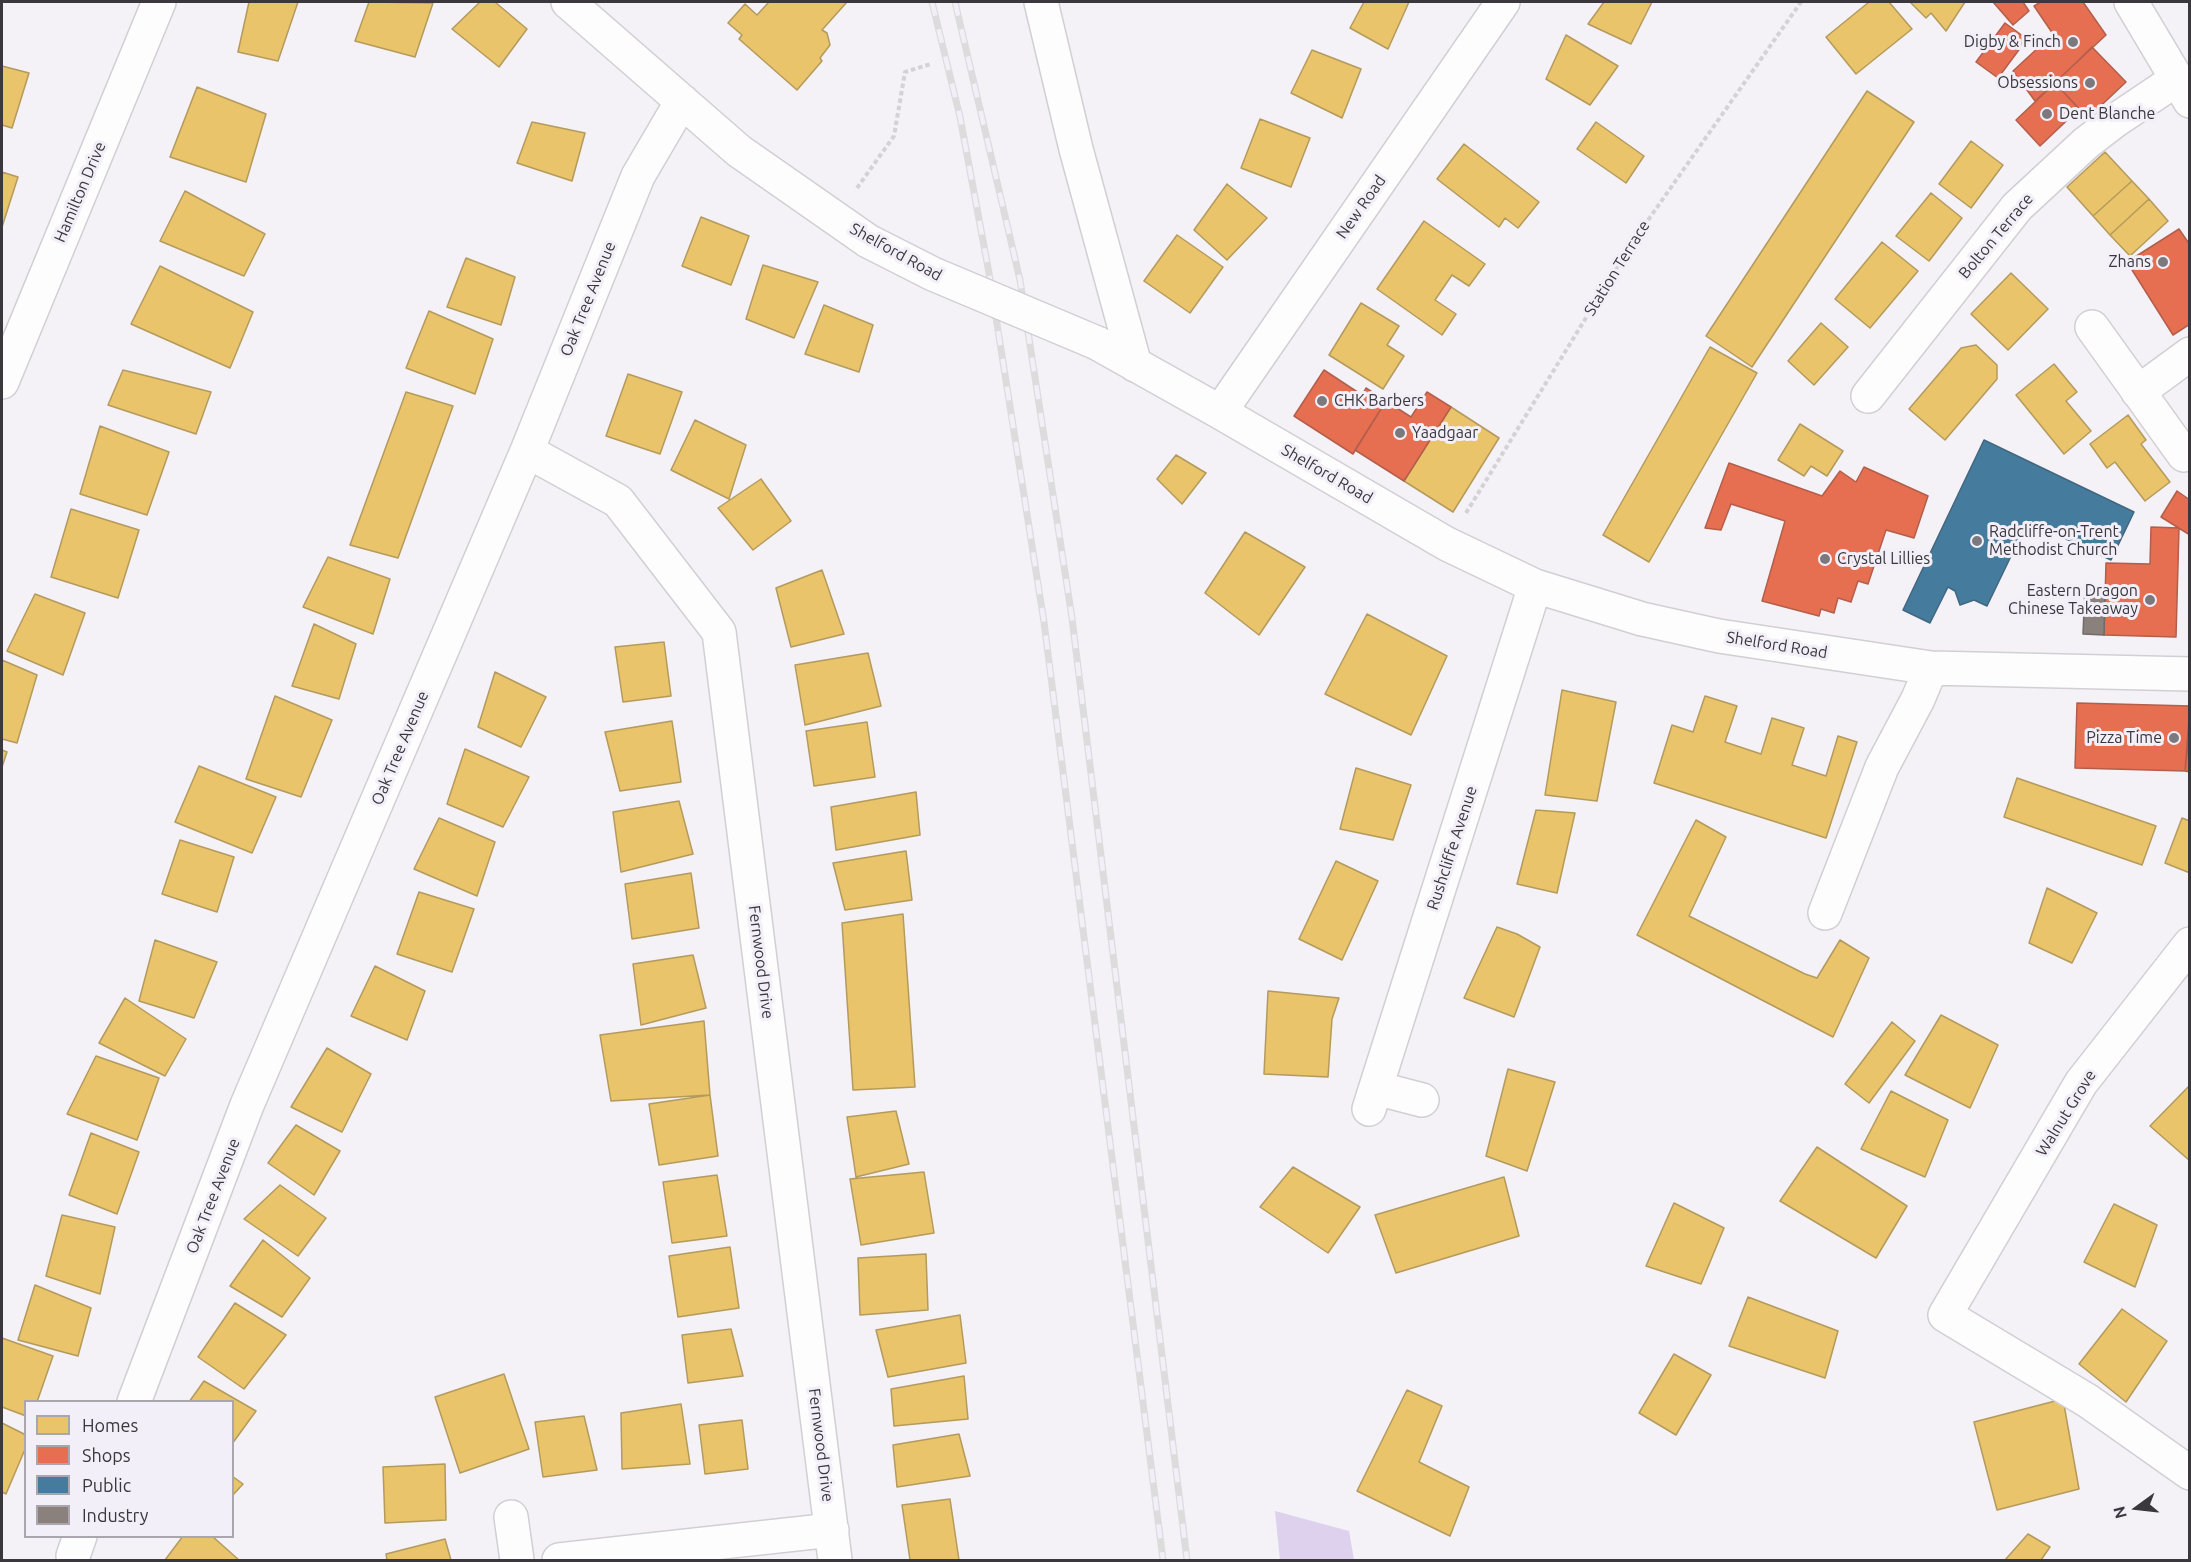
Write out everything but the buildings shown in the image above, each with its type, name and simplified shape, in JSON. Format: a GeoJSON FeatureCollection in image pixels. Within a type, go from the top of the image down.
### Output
{"type":"FeatureCollection","features":[{"type":"Feature","properties":{"kind":"street","name":"Hamilton Drive"},"geometry":{"type":"LineString","coordinates":[[2,382],[159,2]]}},
{"type":"Feature","properties":{"kind":"street","name":"Shelford Road"},"geometry":{"type":"LineString","coordinates":[[568,2],[739,151],[868,241],[933,274],[1097,344],[1220,412],[1447,544],[1535,586],[1642,619],[1719,636],[1931,668],[2190,674]]}},
{"type":"Feature","properties":{"kind":"street"},"geometry":{"type":"LineString","coordinates":[[1041,2],[1076,149],[1136,365]]}},
{"type":"Feature","properties":{"kind":"street","name":"New Road"},"geometry":{"type":"LineString","coordinates":[[1220,412],[1503,2]]}},
{"type":"Feature","properties":{"kind":"street"},"geometry":{"type":"LineString","coordinates":[[2131,2],[2185,90]]}},
{"type":"Feature","properties":{"kind":"street","name":"Bolton Terrace"},"geometry":{"type":"LineString","coordinates":[[1868,396],[2017,207],[2086,143],[2116,120],[2185,90]]}},
{"type":"Feature","properties":{"kind":"street","name":"Oak Tree Avenue"},"geometry":{"type":"LineString","coordinates":[[134,1400],[247,1105],[527,451],[638,176],[682,101]]}},
{"type":"Feature","properties":{"kind":"street"},"geometry":{"type":"LineString","coordinates":[[2092,327],[2184,455]]}},
{"type":"Feature","properties":{"kind":"street"},"geometry":{"type":"LineString","coordinates":[[2138,392],[2190,354]]}},
{"type":"Feature","properties":{"kind":"street","name":"Fernwood Drive"},"geometry":{"type":"LineString","coordinates":[[527,451],[618,501],[719,632],[834,1545]]}},
{"type":"Feature","properties":{"kind":"street","name":"Rushcliffe Avenue"},"geometry":{"type":"LineString","coordinates":[[1422,1100],[1372,1099],[1535,586]]}},
{"type":"Feature","properties":{"kind":"street"},"geometry":{"type":"LineString","coordinates":[[1825,913],[1882,767],[1918,699],[1931,668]]}},
{"type":"Feature","properties":{"kind":"street","name":"Walnut Grove"},"geometry":{"type":"LineString","coordinates":[[2190,944],[2082,1083],[1945,1315],[2088,1401],[2190,1473]]}},
{"type":"Feature","properties":{"kind":"street"},"geometry":{"type":"LineString","coordinates":[[511,1517],[517,1560]]}},
{"type":"Feature","properties":{"kind":"street"},"geometry":{"type":"LineString","coordinates":[[559,1560],[834,1545]]}},
{"type":"Feature","properties":{"kind":"path","name":"Station Terrace"},"geometry":{"type":"LineString","coordinates":[[1447,544],[1632,243],[1801,2]]}},
{"type":"Feature","properties":{"kind":"path"},"geometry":{"type":"LineString","coordinates":[[862,184],[894,136],[905,72],[931,64]]}},
{"type":"Feature","properties":{"kind":"shaded area"},"geometry":{"type":"Polygon","coordinates":[[[1275,1511],[1349,1531],[1354,1560],[1280,1560],[1275,1511]]]}},
{"type":"Feature","properties":{"kind":"railway"},"geometry":{"type":"LineString","coordinates":[[932,2],[960,117],[989,273],[1044,622],[1163,1560]]}},
{"type":"Feature","properties":{"kind":"railway"},"geometry":{"type":"LineString","coordinates":[[955,2],[1020,280],[1072,618],[1187,1560]]}},
{"type":"Feature","properties":{"kind":"place","name":"Digby & Finch"},"geometry":{"type":"Point","coordinates":[2073,42]}},
{"type":"Feature","properties":{"kind":"place","name":"Obsessions"},"geometry":{"type":"Point","coordinates":[2090,83]}},
{"type":"Feature","properties":{"kind":"place","name":"Dent Blanche"},"geometry":{"type":"Point","coordinates":[2047,114]}},
{"type":"Feature","properties":{"kind":"place","name":"Zhans"},"geometry":{"type":"Point","coordinates":[2163,262]}},
{"type":"Feature","properties":{"kind":"place","name":"CHK Barbers"},"geometry":{"type":"Point","coordinates":[1322,401]}},
{"type":"Feature","properties":{"kind":"place","name":"Yaadgaar"},"geometry":{"type":"Point","coordinates":[1400,433]}},
{"type":"Feature","properties":{"kind":"place","name":"Radcliffe-on-Trent Methodist Church"},"geometry":{"type":"Point","coordinates":[1977,541]}},
{"type":"Feature","properties":{"kind":"place","name":"Crystal Lillies"},"geometry":{"type":"Point","coordinates":[1825,559]}},
{"type":"Feature","properties":{"kind":"place","name":"Eastern Dragon Chinese Takeaway"},"geometry":{"type":"Point","coordinates":[2150,600]}},
{"type":"Feature","properties":{"kind":"place","name":"Pizza Time"},"geometry":{"type":"Point","coordinates":[2174,738]}}]}
